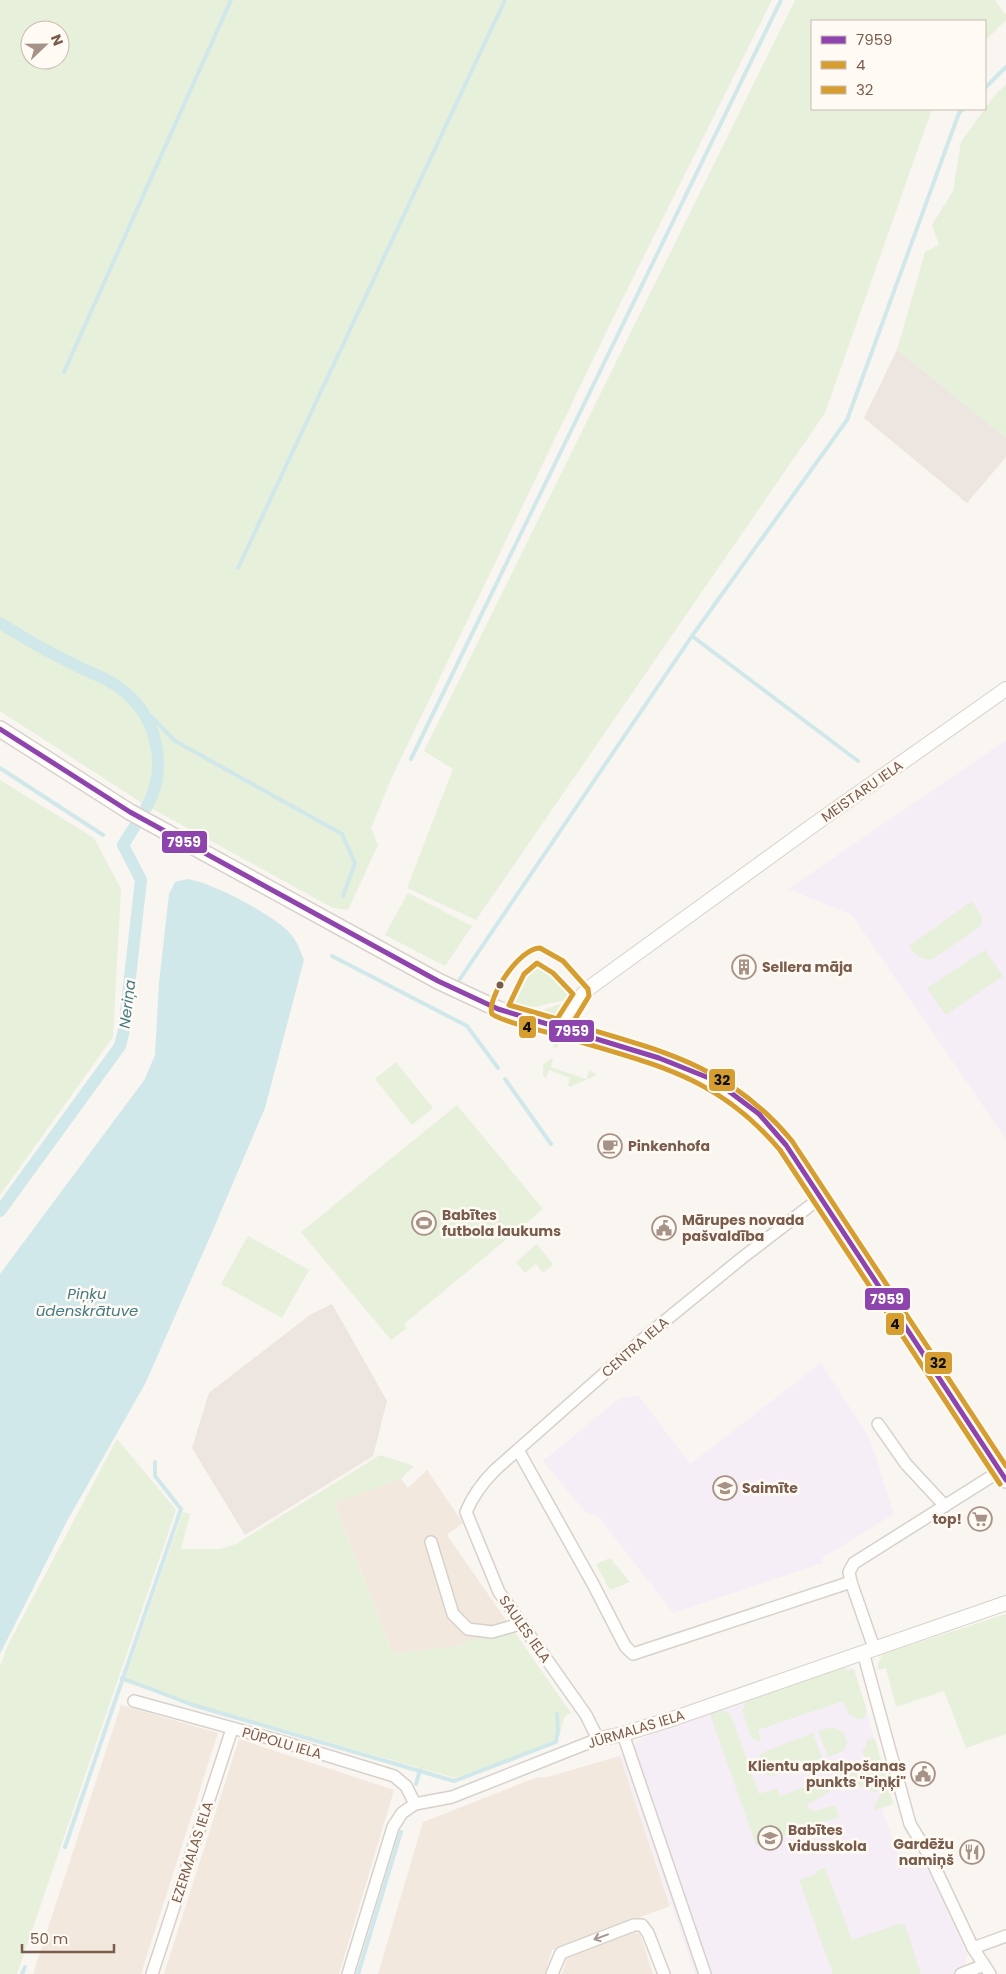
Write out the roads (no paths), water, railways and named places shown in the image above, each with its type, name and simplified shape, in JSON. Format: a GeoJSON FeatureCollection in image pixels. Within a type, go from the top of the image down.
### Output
{"type":"FeatureCollection","features":[{"type":"Feature","properties":{"kind":"main road"},"geometry":{"type":"LineString","coordinates":[[0,729],[130,812],[438,981],[498,1009],[667,1060],[714,1080],[740,1098],[770,1126],[786,1146],[1003,1475]]}},
{"type":"Feature","properties":{"kind":"street","name":"MEISTARU IELA"},"geometry":{"type":"LineString","coordinates":[[560,1028],[571,1007],[589,988],[812,826],[1006,689]]}},
{"type":"Feature","properties":{"kind":"street","name":"CENTRA IELA"},"geometry":{"type":"LineString","coordinates":[[466,1512],[471,1499],[483,1481],[650,1333],[820,1198]]}},
{"type":"Feature","properties":{"kind":"street"},"geometry":{"type":"LineString","coordinates":[[878,1424],[906,1464],[944,1506]]}},
{"type":"Feature","properties":{"kind":"street"},"geometry":{"type":"LineString","coordinates":[[518,1450],[593,1584],[625,1646],[633,1654],[851,1582]]}},
{"type":"Feature","properties":{"kind":"street"},"geometry":{"type":"LineString","coordinates":[[961,1974],[987,1970],[973,1948],[930,1857],[910,1824],[849,1572],[854,1563],[944,1506],[1003,1475]]}},
{"type":"Feature","properties":{"kind":"street","name":"SAULES IELA"},"geometry":{"type":"LineString","coordinates":[[466,1512],[499,1592],[586,1715],[598,1739]]}},
{"type":"Feature","properties":{"kind":"street"},"geometry":{"type":"LineString","coordinates":[[431,1542],[453,1614],[468,1629],[492,1632],[520,1624]]}},
{"type":"Feature","properties":{"kind":"street","name":"JŪRMALAS IELA"},"geometry":{"type":"LineString","coordinates":[[415,1804],[452,1797],[598,1739],[623,1734],[1006,1603]]}},
{"type":"Feature","properties":{"kind":"street","name":"PŪPOLU IELA"},"geometry":{"type":"LineString","coordinates":[[134,1701],[280,1741],[394,1776],[406,1786],[415,1804]]}},
{"type":"Feature","properties":{"kind":"street","name":"EZERMALAS IELA"},"geometry":{"type":"LineString","coordinates":[[152,1974],[232,1729]]}},
{"type":"Feature","properties":{"kind":"street"},"geometry":{"type":"LineString","coordinates":[[623,1734],[705,1974]]}},
{"type":"Feature","properties":{"kind":"street"},"geometry":{"type":"LineString","coordinates":[[348,1974],[393,1827],[402,1813],[415,1804]]}},
{"type":"Feature","properties":{"kind":"street"},"geometry":{"type":"LineString","coordinates":[[552,1974],[561,1953],[634,1925],[642,1925],[648,1933],[664,1974]]}},
{"type":"Feature","properties":{"kind":"street"},"geometry":{"type":"LineString","coordinates":[[973,1948],[1006,1936]]}},
{"type":"Feature","properties":{"kind":"water","name":"Piņķu ūdenskrātuve"},"geometry":{"type":"Polygon","coordinates":[[[188,879],[226,893],[267,915],[293,937],[304,960],[265,1108],[213,1230],[145,1384],[67,1521],[0,1654],[0,1274],[145,1079],[155,1055],[159,983],[169,894],[175,882],[188,879]]]}},
{"type":"Feature","properties":{"kind":"waterway"},"geometry":{"type":"LineString","coordinates":[[64,372],[231,0]]}},
{"type":"Feature","properties":{"kind":"waterway"},"geometry":{"type":"LineString","coordinates":[[238,568],[505,0]]}},
{"type":"Feature","properties":{"kind":"waterway"},"geometry":{"type":"LineString","coordinates":[[411,759],[781,0]]}},
{"type":"Feature","properties":{"kind":"waterway"},"geometry":{"type":"LineString","coordinates":[[986,87],[1006,67]]}},
{"type":"Feature","properties":{"kind":"waterway"},"geometry":{"type":"LineString","coordinates":[[460,979],[692,636],[847,420],[959,113],[962,110]]}},
{"type":"Feature","properties":{"kind":"waterway","name":"Neriņa"},"geometry":{"type":"LineString","coordinates":[[0,623],[47,651],[111,682],[134,701],[144,714],[151,728],[158,760],[153,793],[146,808]]}},
{"type":"Feature","properties":{"kind":"waterway"},"geometry":{"type":"LineString","coordinates":[[692,636],[858,761]]}},
{"type":"Feature","properties":{"kind":"waterway"},"geometry":{"type":"LineString","coordinates":[[138,703],[175,741],[342,834],[355,863],[343,896]]}},
{"type":"Feature","properties":{"kind":"waterway"},"geometry":{"type":"LineString","coordinates":[[0,768],[103,835]]}},
{"type":"Feature","properties":{"kind":"waterway","name":"Neriņa"},"geometry":{"type":"LineString","coordinates":[[0,1211],[120,1046],[124,1030],[141,880],[123,845],[135,826]]}},
{"type":"Feature","properties":{"kind":"waterway"},"geometry":{"type":"LineString","coordinates":[[332,956],[467,1026],[498,1068]]}},
{"type":"Feature","properties":{"kind":"waterway"},"geometry":{"type":"LineString","coordinates":[[505,1079],[551,1144]]}},
{"type":"Feature","properties":{"kind":"waterway"},"geometry":{"type":"LineString","coordinates":[[65,1847],[181,1509],[155,1476],[155,1462]]}},
{"type":"Feature","properties":{"kind":"waterway"},"geometry":{"type":"LineString","coordinates":[[122,1678],[193,1705],[454,1781],[556,1742],[558,1730],[557,1714]]}},
{"type":"Feature","properties":{"kind":"waterway"},"geometry":{"type":"LineString","coordinates":[[416,1784],[420,1770]]}},
{"type":"Feature","properties":{"kind":"waterway"},"geometry":{"type":"LineString","coordinates":[[358,1974],[401,1832]]}},
{"type":"Feature","properties":{"kind":"waterway"},"geometry":{"type":"LineString","coordinates":[[22,1974],[25,1967]]}},
{"type":"Feature","properties":{"kind":"place","name":"Sellera māja"},"geometry":{"type":"Point","coordinates":[744,967]}},
{"type":"Feature","properties":{"kind":"place","name":"Pinkenhofa"},"geometry":{"type":"Point","coordinates":[610,1146]}},
{"type":"Feature","properties":{"kind":"place","name":"Babītes futbola laukums"},"geometry":{"type":"Point","coordinates":[424,1223]}},
{"type":"Feature","properties":{"kind":"place","name":"Mārupes novada pašvaldība"},"geometry":{"type":"Point","coordinates":[664,1228]}},
{"type":"Feature","properties":{"kind":"place","name":"Saimīte"},"geometry":{"type":"Point","coordinates":[725,1488]}},
{"type":"Feature","properties":{"kind":"place","name":"top!"},"geometry":{"type":"Point","coordinates":[980,1519]}},
{"type":"Feature","properties":{"kind":"place","name":"Klientu apkalpošanas punkts \"Piņķi\""},"geometry":{"type":"Point","coordinates":[923,1774]}},
{"type":"Feature","properties":{"kind":"place","name":"Babītes vidusskola"},"geometry":{"type":"Point","coordinates":[770,1838]}},
{"type":"Feature","properties":{"kind":"place","name":"Gardēžu namiņš"},"geometry":{"type":"Point","coordinates":[972,1852]}}]}
